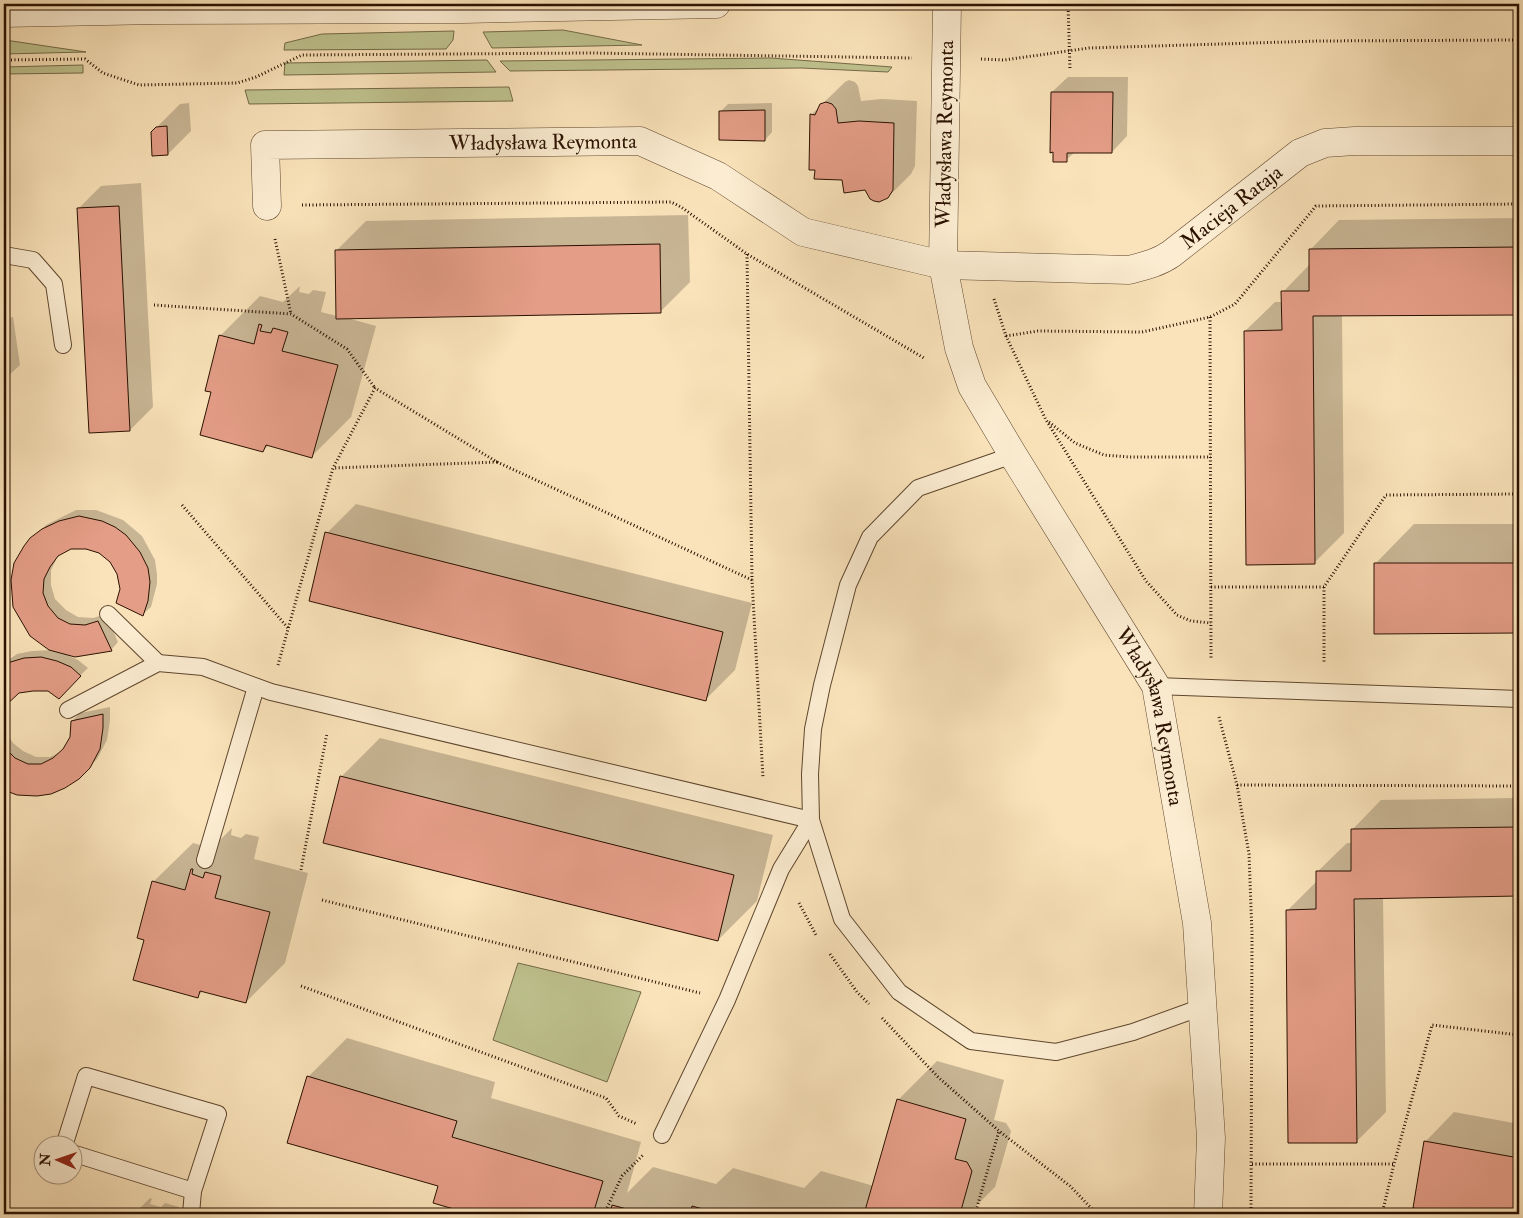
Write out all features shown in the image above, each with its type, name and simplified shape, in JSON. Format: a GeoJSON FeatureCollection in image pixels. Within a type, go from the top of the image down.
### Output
{"type":"FeatureCollection","features":[{"type":"Feature","properties":{"kind":"street"},"geometry":{"type":"LineString","coordinates":[[4,13],[166,10],[462,10],[716,4]]}},
{"type":"Feature","properties":{"kind":"street","name":"Władysława Reymonta"},"geometry":{"type":"LineString","coordinates":[[946,4],[942,265],[959,348],[972,386],[1012,455],[1156,686],[1197,923],[1211,1138],[1208,1214]]}},
{"type":"Feature","properties":{"kind":"street","name":"Władysława Reymonta"},"geometry":{"type":"LineString","coordinates":[[267,206],[265,145],[640,140],[718,176],[803,232],[942,265]]}},
{"type":"Feature","properties":{"kind":"street","name":"Macieja Rataja"},"geometry":{"type":"LineString","coordinates":[[942,265],[1129,270],[1162,260],[1300,153],[1325,143],[1364,141],[1519,141]]}},
{"type":"Feature","properties":{"kind":"lane"},"geometry":{"type":"LineString","coordinates":[[4,255],[33,260],[54,284],[63,346]]}},
{"type":"Feature","properties":{"kind":"lane"},"geometry":{"type":"LineString","coordinates":[[1012,455],[918,488],[870,537],[848,585],[813,729],[810,774],[811,820],[842,919],[899,992],[971,1041],[1056,1052],[1133,1032],[1202,1007]]}},
{"type":"Feature","properties":{"kind":"lane"},"geometry":{"type":"LineString","coordinates":[[108,614],[158,663]]}},
{"type":"Feature","properties":{"kind":"lane"},"geometry":{"type":"LineString","coordinates":[[68,710],[158,663],[202,667],[264,689],[811,820]]}},
{"type":"Feature","properties":{"kind":"lane"},"geometry":{"type":"LineString","coordinates":[[1156,686],[1519,699]]}},
{"type":"Feature","properties":{"kind":"lane"},"geometry":{"type":"LineString","coordinates":[[205,860],[264,689]]}},
{"type":"Feature","properties":{"kind":"lane"},"geometry":{"type":"LineString","coordinates":[[662,1136],[727,1000],[781,869],[811,820]]}},
{"type":"Feature","properties":{"kind":"lane"},"geometry":{"type":"LineString","coordinates":[[67,1136],[86,1076],[218,1114],[193,1191],[191,1214]]}},
{"type":"Feature","properties":{"kind":"lane"},"geometry":{"type":"LineString","coordinates":[[82,1156],[193,1191]]}},
{"type":"Feature","properties":{"kind":"path"},"geometry":{"type":"LineString","coordinates":[[1068,4],[1070,70]]}},
{"type":"Feature","properties":{"kind":"path"},"geometry":{"type":"LineString","coordinates":[[1070,51],[1089,48],[1319,41],[1519,40]]}},
{"type":"Feature","properties":{"kind":"path"},"geometry":{"type":"LineString","coordinates":[[4,60],[85,58],[103,73],[139,85],[237,84],[302,55],[590,53],[853,56]]}},
{"type":"Feature","properties":{"kind":"path"},"geometry":{"type":"LineString","coordinates":[[292,314],[267,206],[671,202],[681,207],[747,254],[924,358]]}},
{"type":"Feature","properties":{"kind":"path"},"geometry":{"type":"LineString","coordinates":[[1006,336],[1038,331],[1142,332],[1210,318],[1235,304],[1316,206],[1519,204]]}},
{"type":"Feature","properties":{"kind":"path"},"geometry":{"type":"LineString","coordinates":[[982,265],[1006,336],[1046,420],[1146,581],[1177,615],[1191,621],[1211,623]]}},
{"type":"Feature","properties":{"kind":"path"},"geometry":{"type":"LineString","coordinates":[[154,305],[292,314],[347,349],[375,388],[497,462],[752,580]]}},
{"type":"Feature","properties":{"kind":"path"},"geometry":{"type":"LineString","coordinates":[[1210,318],[1211,688],[1237,785],[1249,854],[1252,935],[1251,1214]]}},
{"type":"Feature","properties":{"kind":"path"},"geometry":{"type":"LineString","coordinates":[[264,689],[288,628],[333,468],[375,388]]}},
{"type":"Feature","properties":{"kind":"path"},"geometry":{"type":"LineString","coordinates":[[1046,420],[1075,443],[1104,455],[1129,457],[1210,456]]}},
{"type":"Feature","properties":{"kind":"path"},"geometry":{"type":"LineString","coordinates":[[333,468],[497,462]]}},
{"type":"Feature","properties":{"kind":"path"},"geometry":{"type":"LineString","coordinates":[[1324,692],[1324,587],[1386,495],[1519,494]]}},
{"type":"Feature","properties":{"kind":"path"},"geometry":{"type":"LineString","coordinates":[[182,505],[288,628]]}},
{"type":"Feature","properties":{"kind":"path"},"geometry":{"type":"LineString","coordinates":[[1210,587],[1324,587]]}},
{"type":"Feature","properties":{"kind":"path"},"geometry":{"type":"LineString","coordinates":[[301,870],[328,730]]}},
{"type":"Feature","properties":{"kind":"path"},"geometry":{"type":"LineString","coordinates":[[1237,785],[1519,786]]}},
{"type":"Feature","properties":{"kind":"path"},"geometry":{"type":"LineString","coordinates":[[322,900],[727,1000]]}},
{"type":"Feature","properties":{"kind":"path"},"geometry":{"type":"LineString","coordinates":[[301,986],[606,1098],[619,1116],[662,1136],[622,1176],[604,1214]]}},
{"type":"Feature","properties":{"kind":"path"},"geometry":{"type":"LineString","coordinates":[[1382,1214],[1432,1025],[1519,1035]]}},
{"type":"Feature","properties":{"kind":"path"},"geometry":{"type":"LineString","coordinates":[[986,1214],[976,1212],[999,1131]]}},
{"type":"Feature","properties":{"kind":"path"},"geometry":{"type":"LineString","coordinates":[[1252,1164],[1394,1164]]}},
{"type":"Feature","properties":{"kind":"green space"},"geometry":{"type":"Polygon","coordinates":[[[563,30],[642,45],[492,48],[483,32],[563,30]]]}},
{"type":"Feature","properties":{"kind":"green space"},"geometry":{"type":"Polygon","coordinates":[[[454,31],[453,40],[446,49],[284,50],[285,43],[322,34],[454,31]]]}},
{"type":"Feature","properties":{"kind":"green space"},"geometry":{"type":"Polygon","coordinates":[[[5,40],[86,52],[4,54],[5,40]]]}},
{"type":"Feature","properties":{"kind":"green space"},"geometry":{"type":"Polygon","coordinates":[[[771,58],[892,67],[888,72],[801,68],[510,71],[500,61],[771,58]]]}},
{"type":"Feature","properties":{"kind":"green space"},"geometry":{"type":"Polygon","coordinates":[[[487,60],[496,72],[284,75],[285,63],[487,60]]]}},
{"type":"Feature","properties":{"kind":"green space"},"geometry":{"type":"Polygon","coordinates":[[[83,65],[83,73],[4,74],[4,67],[83,65]]]}},
{"type":"Feature","properties":{"kind":"green space"},"geometry":{"type":"Polygon","coordinates":[[[509,87],[513,101],[249,104],[245,90],[509,87]]]}},
{"type":"Feature","properties":{"kind":"green space"},"geometry":{"type":"Polygon","coordinates":[[[518,963],[641,992],[607,1082],[493,1040],[518,963]]]}},
{"type":"Feature","properties":{"kind":"building"},"geometry":{"type":"Polygon","coordinates":[[[1051,92],[1113,92],[1112,153],[1067,153],[1067,162],[1053,162],[1053,152],[1050,153],[1051,92]]]}},
{"type":"Feature","properties":{"kind":"building"},"geometry":{"type":"Polygon","coordinates":[[[826,102],[832,104],[836,109],[838,123],[859,121],[894,123],[893,190],[888,198],[879,202],[874,201],[870,199],[865,190],[844,193],[842,180],[814,179],[815,170],[809,170],[810,114],[815,115],[820,104],[826,102]]]}},
{"type":"Feature","properties":{"kind":"building"},"geometry":{"type":"Polygon","coordinates":[[[765,110],[765,141],[719,140],[719,111],[765,110]]]}},
{"type":"Feature","properties":{"kind":"building"},"geometry":{"type":"Polygon","coordinates":[[[167,126],[168,155],[152,156],[151,132],[156,127],[167,126]]]}},
{"type":"Feature","properties":{"kind":"building"},"geometry":{"type":"Polygon","coordinates":[[[119,206],[130,431],[89,433],[77,208],[119,206]]]}},
{"type":"Feature","properties":{"kind":"building"},"geometry":{"type":"Polygon","coordinates":[[[660,244],[661,313],[336,319],[335,250],[660,244]]]}},
{"type":"Feature","properties":{"kind":"building"},"geometry":{"type":"Polygon","coordinates":[[[1519,247],[1519,315],[1313,316],[1315,564],[1246,565],[1244,331],[1282,330],[1281,291],[1309,291],[1309,249],[1519,247]]]}},
{"type":"Feature","properties":{"kind":"building"},"geometry":{"type":"Polygon","coordinates":[[[259,324],[262,325],[260,331],[271,333],[273,328],[288,332],[282,351],[338,365],[312,458],[266,445],[263,452],[200,435],[211,392],[205,391],[219,335],[254,344],[259,324]]]}},
{"type":"Feature","properties":{"kind":"building"},"geometry":{"type":"Polygon","coordinates":[[[79,516],[102,521],[126,535],[140,552],[148,568],[150,582],[148,601],[143,616],[116,603],[120,589],[117,574],[110,562],[99,553],[86,549],[71,549],[58,556],[44,579],[43,593],[48,606],[58,618],[70,624],[85,625],[98,621],[112,651],[75,657],[49,650],[30,636],[13,607],[11,580],[14,563],[30,538],[42,529],[59,521],[79,516]]]}},
{"type":"Feature","properties":{"kind":"building"},"geometry":{"type":"Polygon","coordinates":[[[325,532],[723,632],[706,701],[309,601],[325,532]]]}},
{"type":"Feature","properties":{"kind":"building"},"geometry":{"type":"Polygon","coordinates":[[[1374,563],[1519,563],[1519,633],[1374,634],[1374,563]]]}},
{"type":"Feature","properties":{"kind":"building"},"geometry":{"type":"Polygon","coordinates":[[[41,657],[71,667],[81,676],[59,699],[48,691],[19,693],[4,707],[4,664],[24,658],[41,657]]]}},
{"type":"Feature","properties":{"kind":"building"},"geometry":{"type":"Polygon","coordinates":[[[103,714],[100,749],[90,768],[79,779],[51,794],[37,796],[17,795],[4,790],[4,747],[15,758],[28,764],[41,764],[53,758],[63,749],[70,737],[71,721],[103,714]]]}},
{"type":"Feature","properties":{"kind":"building"},"geometry":{"type":"Polygon","coordinates":[[[340,776],[734,875],[718,941],[323,843],[340,776]]]}},
{"type":"Feature","properties":{"kind":"building"},"geometry":{"type":"Polygon","coordinates":[[[1519,827],[1519,896],[1354,899],[1357,1143],[1288,1143],[1286,910],[1316,909],[1316,871],[1351,871],[1351,829],[1519,827]]]}},
{"type":"Feature","properties":{"kind":"building"},"geometry":{"type":"Polygon","coordinates":[[[191,869],[193,869],[192,874],[203,878],[205,872],[221,876],[215,898],[270,912],[246,1003],[200,991],[198,998],[133,980],[144,940],[137,938],[152,881],[185,890],[191,869]]]}},
{"type":"Feature","properties":{"kind":"building"},"geometry":{"type":"Polygon","coordinates":[[[307,1076],[457,1121],[452,1137],[603,1181],[593,1214],[471,1214],[433,1203],[438,1186],[287,1143],[307,1076]]]}},
{"type":"Feature","properties":{"kind":"building"},"geometry":{"type":"Polygon","coordinates":[[[897,1099],[966,1119],[955,1159],[967,1162],[972,1171],[960,1214],[864,1214],[897,1099]]]}},
{"type":"Feature","properties":{"kind":"building"},"geometry":{"type":"Polygon","coordinates":[[[1424,1141],[1519,1158],[1519,1214],[1447,1214],[1413,1208],[1424,1141]]]}},
{"type":"Feature","properties":{"kind":"building"},"geometry":{"type":"Polygon","coordinates":[[[612,1205],[645,1214],[610,1214],[612,1205]]]}},
{"type":"Feature","properties":{"kind":"building"},"geometry":{"type":"Polygon","coordinates":[[[692,1206],[721,1214],[690,1214],[692,1206]]]}}]}
